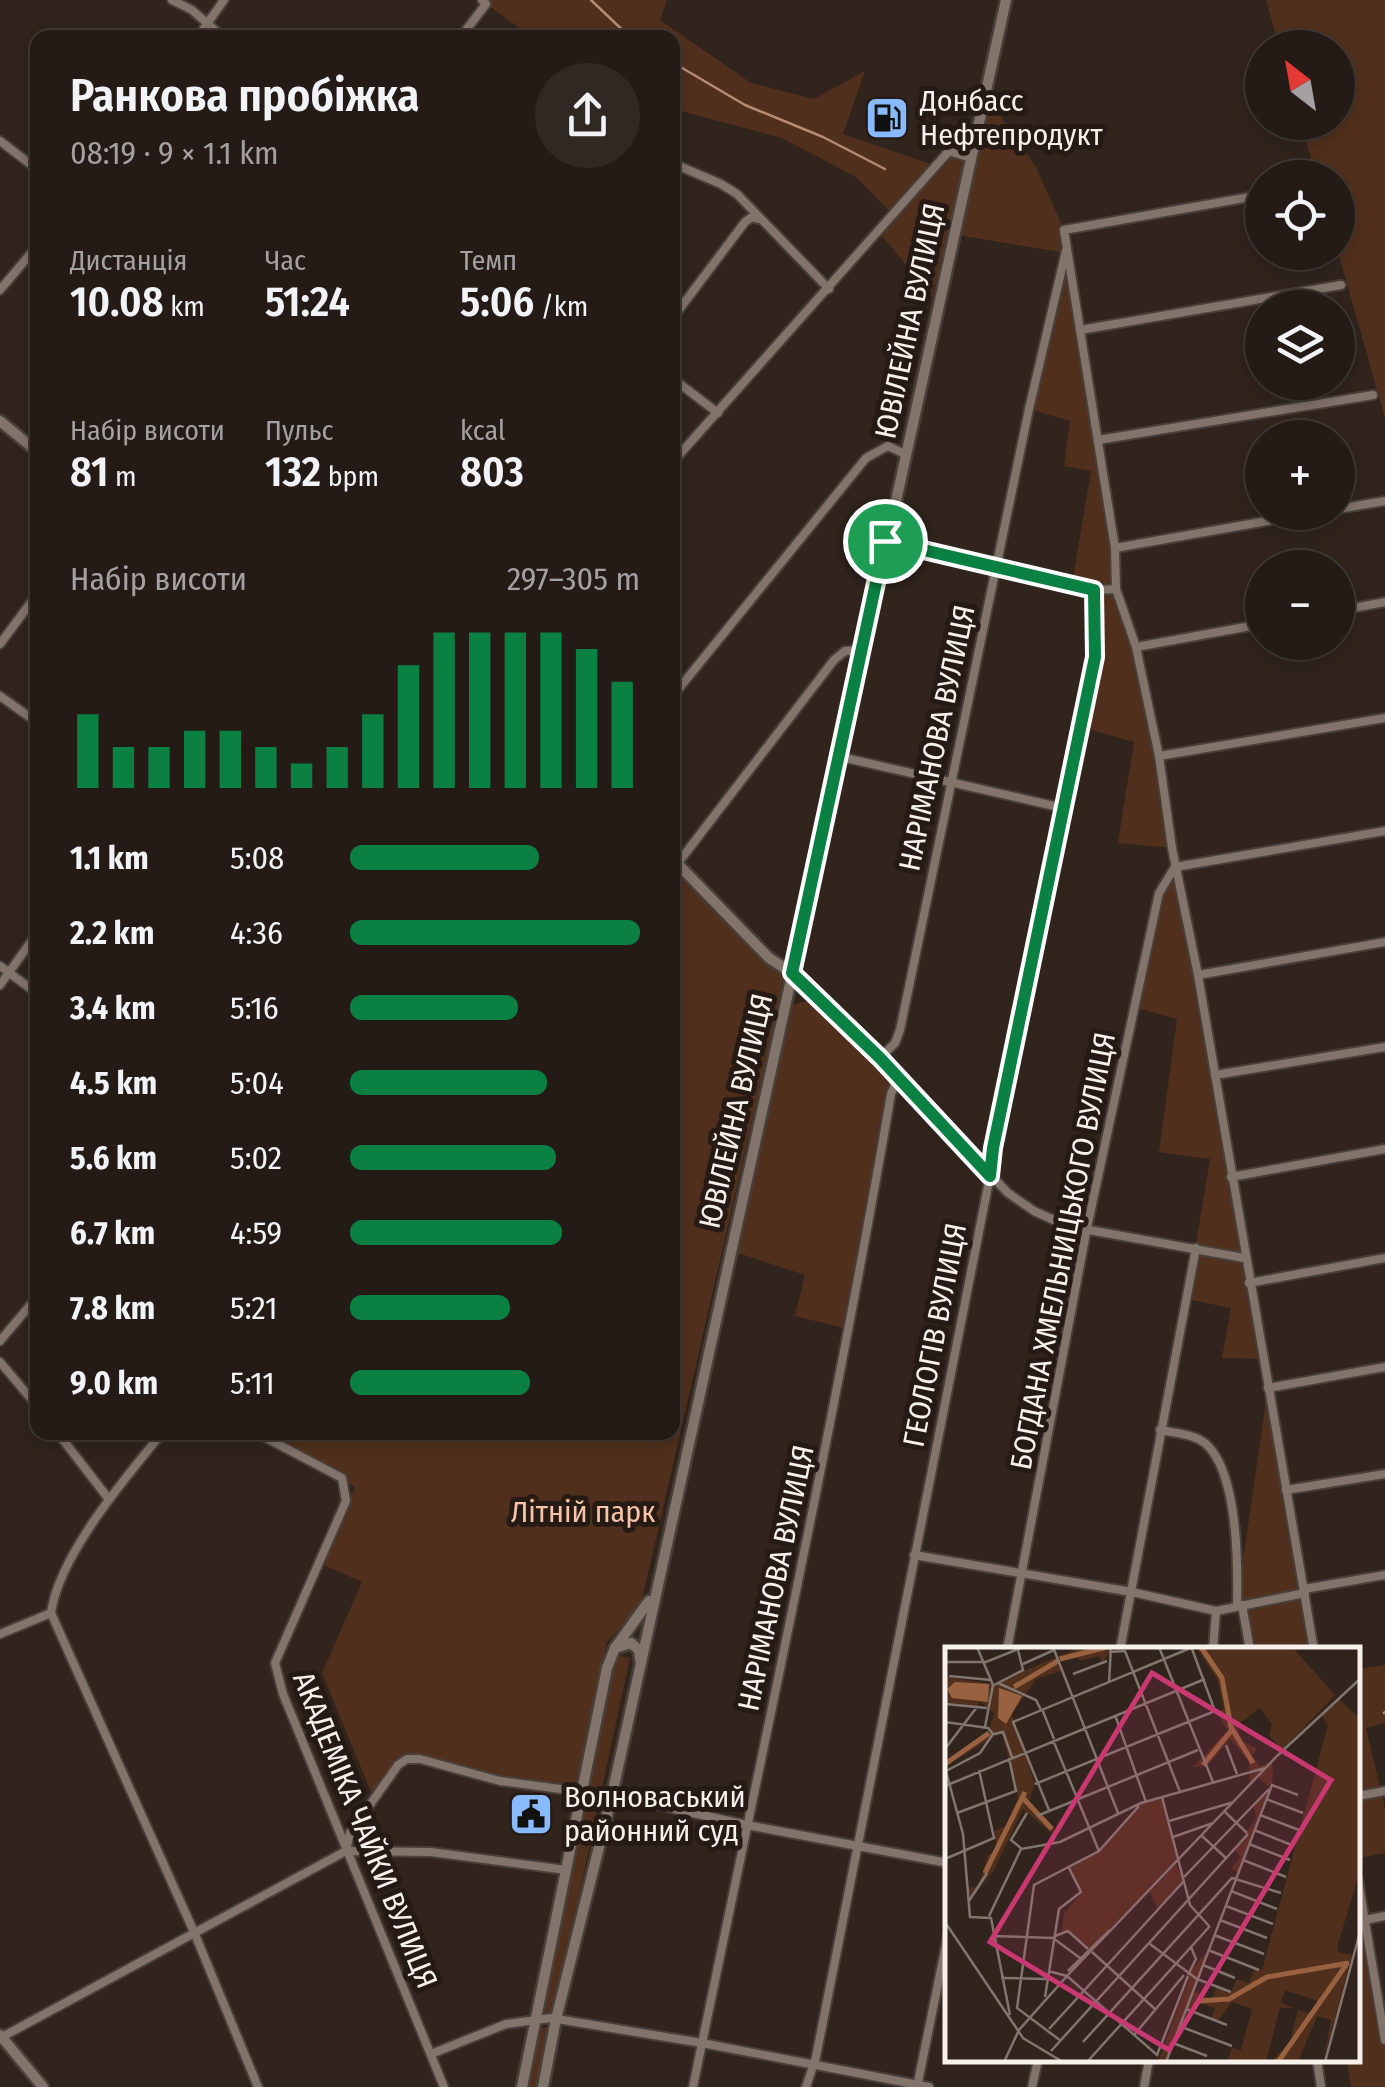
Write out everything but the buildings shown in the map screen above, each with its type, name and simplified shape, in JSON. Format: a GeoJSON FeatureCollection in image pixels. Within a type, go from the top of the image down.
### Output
{"type":"FeatureCollection","features":[{"type":"Feature","properties":{"kind":"street"},"geometry":{"type":"LineString","coordinates":[[172,0],[192,10],[215,30]]}},
{"type":"Feature","properties":{"kind":"street"},"geometry":{"type":"LineString","coordinates":[[204,30],[224,0]]}},
{"type":"Feature","properties":{"kind":"street","name":"ЮВІЛЕЙНА ВУЛИЦЯ"},"geometry":{"type":"LineString","coordinates":[[543,2087],[556,2019],[612,1796],[1006,0]]}},
{"type":"Feature","properties":{"kind":"street"},"geometry":{"type":"LineString","coordinates":[[465,30],[484,2]]}},
{"type":"Feature","properties":{"kind":"street"},"geometry":{"type":"LineString","coordinates":[[0,141],[30,164]]}},
{"type":"Feature","properties":{"kind":"street"},"geometry":{"type":"LineString","coordinates":[[680,454],[949,152],[971,158]]}},
{"type":"Feature","properties":{"kind":"street"},"geometry":{"type":"LineString","coordinates":[[680,167],[736,194],[829,289]]}},
{"type":"Feature","properties":{"kind":"street"},"geometry":{"type":"LineString","coordinates":[[1245,198],[1064,230],[1115,548],[1116,588],[1136,648],[1159,756],[1175,867],[1198,975],[1313,1647]]}},
{"type":"Feature","properties":{"kind":"street"},"geometry":{"type":"LineString","coordinates":[[680,309],[745,222],[752,217],[763,221]]}},
{"type":"Feature","properties":{"kind":"street","name":"НАРІМАНОВА ВУЛИЦЯ"},"geometry":{"type":"LineString","coordinates":[[880,1058],[900,1030],[1067,247]]}},
{"type":"Feature","properties":{"kind":"street"},"geometry":{"type":"LineString","coordinates":[[0,290],[30,255]]}},
{"type":"Feature","properties":{"kind":"street"},"geometry":{"type":"LineString","coordinates":[[1080,330],[1341,285]]}},
{"type":"Feature","properties":{"kind":"street"},"geometry":{"type":"LineString","coordinates":[[680,384],[718,413]]}},
{"type":"Feature","properties":{"kind":"street"},"geometry":{"type":"LineString","coordinates":[[1098,440],[1373,395]]}},
{"type":"Feature","properties":{"kind":"street"},"geometry":{"type":"LineString","coordinates":[[0,420],[30,445]]}},
{"type":"Feature","properties":{"kind":"street"},"geometry":{"type":"LineString","coordinates":[[680,687],[866,458],[888,446],[907,455]]}},
{"type":"Feature","properties":{"kind":"street"},"geometry":{"type":"LineString","coordinates":[[1355,506],[1385,500]]}},
{"type":"Feature","properties":{"kind":"street"},"geometry":{"type":"LineString","coordinates":[[1115,548],[1245,525]]}},
{"type":"Feature","properties":{"kind":"street"},"geometry":{"type":"LineString","coordinates":[[885,541],[1094,590],[1116,588]]}},
{"type":"Feature","properties":{"kind":"street","name":"ГЕОЛОГІВ ВУЛИЦЯ"},"geometry":{"type":"LineString","coordinates":[[806,2087],[1095,657],[1094,590]]}},
{"type":"Feature","properties":{"kind":"street"},"geometry":{"type":"LineString","coordinates":[[1355,608],[1385,602]]}},
{"type":"Feature","properties":{"kind":"street"},"geometry":{"type":"LineString","coordinates":[[0,644],[30,604]]}},
{"type":"Feature","properties":{"kind":"street"},"geometry":{"type":"LineString","coordinates":[[1136,648],[1245,627]]}},
{"type":"Feature","properties":{"kind":"street"},"geometry":{"type":"LineString","coordinates":[[680,855],[834,660],[846,651],[863,650]]}},
{"type":"Feature","properties":{"kind":"street"},"geometry":{"type":"LineString","coordinates":[[0,696],[30,717]]}},
{"type":"Feature","properties":{"kind":"street"},"geometry":{"type":"LineString","coordinates":[[1159,756],[1385,718]]}},
{"type":"Feature","properties":{"kind":"street"},"geometry":{"type":"LineString","coordinates":[[840,757],[1063,808]]}},
{"type":"Feature","properties":{"kind":"street"},"geometry":{"type":"LineString","coordinates":[[1175,867],[1385,831]]}},
{"type":"Feature","properties":{"kind":"street"},"geometry":{"type":"LineString","coordinates":[[680,866],[769,958],[792,973],[880,1058],[990,1176],[1034,1211],[1067,1226],[1244,1258]]}},
{"type":"Feature","properties":{"kind":"street","name":"БОГДАНА ХМЕЛЬНИЦЬКОГО ВУЛИЦЯ"},"geometry":{"type":"LineString","coordinates":[[1008,1647],[1087,1228],[1158,893],[1175,867]]}},
{"type":"Feature","properties":{"kind":"street"},"geometry":{"type":"LineString","coordinates":[[1198,975],[1385,942]]}},
{"type":"Feature","properties":{"kind":"street"},"geometry":{"type":"LineString","coordinates":[[0,985],[30,943]]}},
{"type":"Feature","properties":{"kind":"street"},"geometry":{"type":"LineString","coordinates":[[0,966],[30,988]]}},
{"type":"Feature","properties":{"kind":"street"},"geometry":{"type":"LineString","coordinates":[[1215,1076],[1385,1046]]}},
{"type":"Feature","properties":{"kind":"street","name":"НАРІМАНОВА ВУЛИЦЯ"},"geometry":{"type":"LineString","coordinates":[[693,2087],[791,1622],[891,1094],[898,1078]]}},
{"type":"Feature","properties":{"kind":"street"},"geometry":{"type":"LineString","coordinates":[[1231,1177],[1385,1149]]}},
{"type":"Feature","properties":{"kind":"street"},"geometry":{"type":"LineString","coordinates":[[1121,1647],[1196,1248]]}},
{"type":"Feature","properties":{"kind":"street"},"geometry":{"type":"LineString","coordinates":[[1249,1283],[1385,1258]]}},
{"type":"Feature","properties":{"kind":"street"},"geometry":{"type":"LineString","coordinates":[[0,1341],[30,1305]]}},
{"type":"Feature","properties":{"kind":"street"},"geometry":{"type":"LineString","coordinates":[[0,1362],[30,1398]]}},
{"type":"Feature","properties":{"kind":"street"},"geometry":{"type":"LineString","coordinates":[[1268,1388],[1385,1367]]}},
{"type":"Feature","properties":{"kind":"street"},"geometry":{"type":"LineString","coordinates":[[1160,1430],[1208,1445],[1226,1482],[1239,1553],[1240,1605],[1249,1647]]}},
{"type":"Feature","properties":{"kind":"street"},"geometry":{"type":"LineString","coordinates":[[64,1440],[108,1498]]}},
{"type":"Feature","properties":{"kind":"street"},"geometry":{"type":"LineString","coordinates":[[156,1440],[108,1498],[54,1591],[52,1613],[194,1932],[258,2087]]}},
{"type":"Feature","properties":{"kind":"street","name":"АКАДЕМІКА ЧАЙКИ ВУЛИЦЯ"},"geometry":{"type":"LineString","coordinates":[[271,1440],[342,1478],[346,1500],[275,1663],[283,1694],[444,2087]]}},
{"type":"Feature","properties":{"kind":"street"},"geometry":{"type":"LineString","coordinates":[[1286,1490],[1385,1474]]}},
{"type":"Feature","properties":{"kind":"street"},"geometry":{"type":"LineString","coordinates":[[914,1555],[1216,1610],[1385,1575]]}},
{"type":"Feature","properties":{"kind":"street","name":"ЮВІЛЕЙНА ВУЛИЦЯ"},"geometry":{"type":"LineString","coordinates":[[522,2087],[607,1668],[614,1648],[653,1596]]}},
{"type":"Feature","properties":{"kind":"street"},"geometry":{"type":"LineString","coordinates":[[1213,1647],[1216,1610]]}},
{"type":"Feature","properties":{"kind":"street"},"geometry":{"type":"LineString","coordinates":[[0,1634],[52,1613]]}},
{"type":"Feature","properties":{"kind":"street"},"geometry":{"type":"LineString","coordinates":[[614,1648],[631,1643],[639,1650],[640,1661]]}},
{"type":"Feature","properties":{"kind":"street"},"geometry":{"type":"LineString","coordinates":[[346,1851],[350,1833],[398,1765],[408,1760],[437,1763],[500,1781],[583,1792]]}},
{"type":"Feature","properties":{"kind":"street"},"geometry":{"type":"LineString","coordinates":[[1360,1796],[1385,1790]]}},
{"type":"Feature","properties":{"kind":"street"},"geometry":{"type":"LineString","coordinates":[[612,1796],[945,1862]]}},
{"type":"Feature","properties":{"kind":"street"},"geometry":{"type":"LineString","coordinates":[[43,2087],[1,2036],[346,1851],[432,1852],[566,1870]]}},
{"type":"Feature","properties":{"kind":"street"},"geometry":{"type":"LineString","coordinates":[[1360,1893],[1385,2039]]}},
{"type":"Feature","properties":{"kind":"street"},"geometry":{"type":"LineString","coordinates":[[1364,1920],[1385,1916]]}},
{"type":"Feature","properties":{"kind":"street"},"geometry":{"type":"LineString","coordinates":[[918,2086],[945,1951]]}},
{"type":"Feature","properties":{"kind":"street"},"geometry":{"type":"LineString","coordinates":[[431,2054],[506,2024],[556,2019],[929,2087]]}},
{"type":"Feature","properties":{"kind":"street"},"geometry":{"type":"LineString","coordinates":[[1032,2087],[1038,2062]]}},
{"type":"Feature","properties":{"kind":"street"},"geometry":{"type":"LineString","coordinates":[[1144,2087],[1149,2062]]}},
{"type":"Feature","properties":{"kind":"street"},"geometry":{"type":"LineString","coordinates":[[1317,2062],[1321,2087]]}},
{"type":"Feature","properties":{"kind":"green space"},"geometry":{"type":"Polygon","coordinates":[[[491,0],[667,0],[660,20],[674,30],[522,30],[486,4],[491,0]]]}},
{"type":"Feature","properties":{"kind":"green space"},"geometry":{"type":"Polygon","coordinates":[[[1266,0],[1385,0],[1385,418],[1355,312],[1355,290],[1349,290],[1343,270],[1355,270],[1355,160],[1311,160],[1306,140],[1355,140],[1355,30],[1274,30],[1266,0]]]}},
{"type":"Feature","properties":{"kind":"green space"},"geometry":{"type":"Polygon","coordinates":[[[680,34],[751,83],[814,99],[865,71],[843,134],[936,166],[949,151],[967,157],[932,297],[879,232],[893,215],[856,177],[782,138],[680,111],[680,34]]]}},
{"type":"Feature","properties":{"kind":"green space"},"geometry":{"type":"Polygon","coordinates":[[[988,98],[1036,167],[1064,230],[1115,548],[1116,589],[1136,647],[1172,848],[1118,843],[1134,742],[1080,727],[1095,657],[1095,590],[1072,584],[1091,471],[1064,466],[1070,421],[1029,409],[1061,252],[957,235],[988,98]]]}},
{"type":"Feature","properties":{"kind":"green space"},"geometry":{"type":"Polygon","coordinates":[[[680,867],[787,968],[680,1434],[680,867]]]}},
{"type":"Feature","properties":{"kind":"green space"},"geometry":{"type":"Polygon","coordinates":[[[1175,867],[1263,1359],[1222,1358],[1231,1308],[1187,1299],[1210,1159],[1159,1152],[1177,1019],[1134,1007],[1159,893],[1175,867]]]}},
{"type":"Feature","properties":{"kind":"green space"},"geometry":{"type":"Polygon","coordinates":[[[813,1002],[892,1081],[887,1091],[844,1328],[795,1316],[805,1275],[738,1253],[791,1006],[813,1002]]]}},
{"type":"Feature","properties":{"kind":"green space"},"geometry":{"type":"Polygon","coordinates":[[[1268,1388],[1314,1647],[1249,1647],[1242,1605],[1243,1560],[1268,1388]]]}},
{"type":"Feature","properties":{"kind":"green space","name":"Літній парк"},"geometry":{"type":"Polygon","coordinates":[[[270,1440],[679,1440],[644,1591],[637,1610],[607,1642],[578,1786],[500,1781],[408,1759],[374,1799],[322,1673],[362,1582],[319,1563],[355,1487],[270,1440]]]}},
{"type":"Feature","properties":{"kind":"green space"},"geometry":{"type":"Polygon","coordinates":[[[611,1654],[630,1658],[554,2011],[538,2013],[611,1654]]]}},
{"type":"Feature","properties":{"kind":"green space"},"geometry":{"type":"Polygon","coordinates":[[[1385,1665],[1385,1723],[1366,1728],[1385,1808],[1385,1853],[1360,1858],[1360,1669],[1385,1665]]]}},
{"type":"Feature","properties":{"kind":"green space"},"geometry":{"type":"Polygon","coordinates":[[[1360,1892],[1385,2040],[1385,2087],[1351,2087],[1347,2062],[1360,2062],[1360,1892]]]}},
{"type":"Feature","properties":{"kind":"green space"},"geometry":{"type":"Polygon","coordinates":[[[552,2027],[540,2087],[525,2087],[537,2028],[552,2027]]]}},
{"type":"Feature","properties":{"kind":"waterway"},"geometry":{"type":"LineString","coordinates":[[591,0],[623,30]]}},
{"type":"Feature","properties":{"kind":"waterway"},"geometry":{"type":"LineString","coordinates":[[680,67],[745,105],[823,137],[885,169]]}},
{"type":"Feature","properties":{"kind":"place","name":"Донбасс Нефтепродукт"},"geometry":{"type":"Point","coordinates":[887,118]}},
{"type":"Feature","properties":{"kind":"place","name":"Волноваський районний суд"},"geometry":{"type":"Point","coordinates":[531,1814]}},
{"type":"Feature","properties":{"kind":"route"},"geometry":{"type":"LineString","coordinates":[[885,541],[1094,590],[1095,657],[990,1176],[880,1058],[792,973],[885,541]]}}]}
